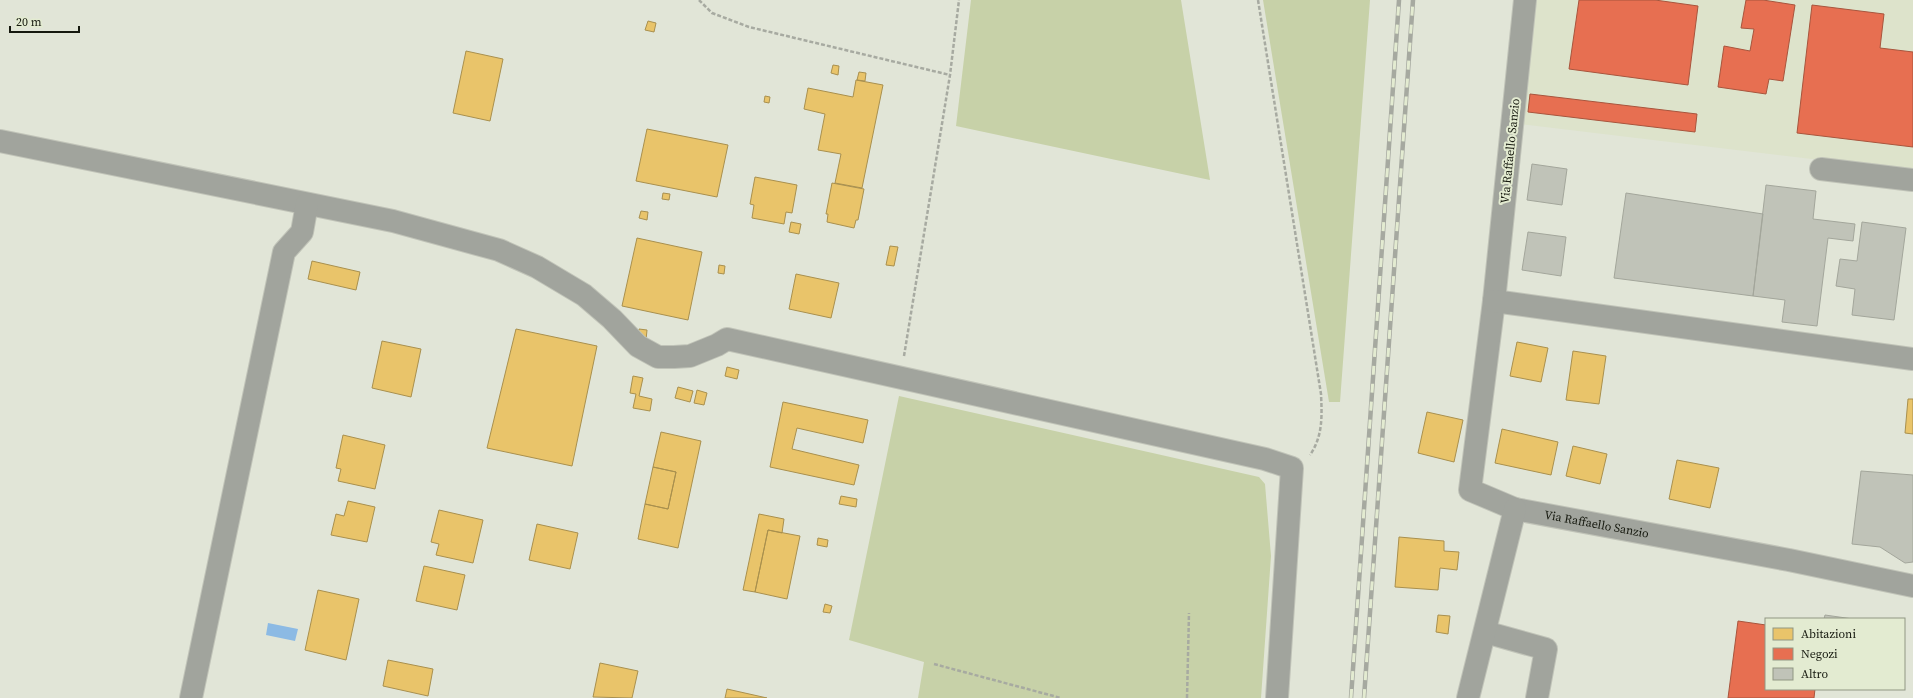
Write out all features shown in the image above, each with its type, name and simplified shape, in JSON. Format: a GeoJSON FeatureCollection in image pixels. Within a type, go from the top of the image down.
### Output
{"type":"FeatureCollection","features":[{"type":"Feature","properties":{"kind":"street","name":"Via Raffaello Sanzio"},"geometry":{"type":"LineString","coordinates":[[1525,0],[1494,301],[1470,490],[1515,509],[1789,560],[1913,586]]}},
{"type":"Feature","properties":{"kind":"street"},"geometry":{"type":"LineString","coordinates":[[0,141],[393,221],[499,250],[537,268],[584,295],[612,319],[638,346],[658,357],[674,358],[690,356],[717,345],[727,339],[901,376],[1265,458],[1292,468],[1277,698]]}},
{"type":"Feature","properties":{"kind":"street"},"geometry":{"type":"LineString","coordinates":[[1821,169],[1913,180]]}},
{"type":"Feature","properties":{"kind":"street"},"geometry":{"type":"LineString","coordinates":[[191,698],[284,252],[302,232],[307,204]]}},
{"type":"Feature","properties":{"kind":"street"},"geometry":{"type":"LineString","coordinates":[[1494,301],[1913,359]]}},
{"type":"Feature","properties":{"kind":"street"},"geometry":{"type":"LineString","coordinates":[[1468,698],[1515,509]]}},
{"type":"Feature","properties":{"kind":"street"},"geometry":{"type":"LineString","coordinates":[[1485,632],[1546,649],[1537,698]]}},
{"type":"Feature","properties":{"kind":"path"},"geometry":{"type":"LineString","coordinates":[[698,0],[712,12],[749,27],[950,75]]}},
{"type":"Feature","properties":{"kind":"path"},"geometry":{"type":"LineString","coordinates":[[901,376],[950,75],[959,0]]}},
{"type":"Feature","properties":{"kind":"path"},"geometry":{"type":"LineString","coordinates":[[1258,0],[1321,394],[1321,428],[1316,446],[1305,462],[1292,468]]}},
{"type":"Feature","properties":{"kind":"path"},"geometry":{"type":"LineString","coordinates":[[1187,698],[1189,613]]}},
{"type":"Feature","properties":{"kind":"path"},"geometry":{"type":"LineString","coordinates":[[934,664],[1062,698]]}},
{"type":"Feature","properties":{"kind":"shaded area"},"geometry":{"type":"Polygon","coordinates":[[[1532,0],[1913,0],[1913,171],[1519,124],[1532,0]]]}},
{"type":"Feature","properties":{"kind":"green space"},"geometry":{"type":"Polygon","coordinates":[[[971,0],[1181,0],[1210,180],[956,126],[971,0]]]}},
{"type":"Feature","properties":{"kind":"green space"},"geometry":{"type":"Polygon","coordinates":[[[1263,0],[1370,0],[1340,402],[1329,402],[1263,0]]]}},
{"type":"Feature","properties":{"kind":"green space"},"geometry":{"type":"Polygon","coordinates":[[[899,396],[1259,477],[1265,484],[1271,556],[1261,698],[918,698],[924,662],[849,640],[899,396]]]}},
{"type":"Feature","properties":{"kind":"water"},"geometry":{"type":"Polygon","coordinates":[[[268,623],[298,629],[295,641],[266,635],[268,623]]]}},
{"type":"Feature","properties":{"kind":"building: Abitazioni"},"geometry":{"type":"Polygon","coordinates":[[[648,21],[656,23],[654,32],[645,30],[648,21]]]}},
{"type":"Feature","properties":{"kind":"building: Abitazioni"},"geometry":{"type":"Polygon","coordinates":[[[466,51],[503,59],[490,121],[453,113],[466,51]]]}},
{"type":"Feature","properties":{"kind":"building: Abitazioni"},"geometry":{"type":"Polygon","coordinates":[[[833,65],[839,66],[838,75],[831,73],[833,65]]]}},
{"type":"Feature","properties":{"kind":"building: Abitazioni"},"geometry":{"type":"Polygon","coordinates":[[[859,72],[866,73],[865,81],[857,80],[859,72]]]}},
{"type":"Feature","properties":{"kind":"building: Abitazioni"},"geometry":{"type":"Polygon","coordinates":[[[856,80],[883,85],[862,188],[835,183],[841,154],[818,150],[825,114],[804,109],[808,88],[853,97],[856,80]]]}},
{"type":"Feature","properties":{"kind":"building: Abitazioni"},"geometry":{"type":"Polygon","coordinates":[[[765,96],[770,97],[769,103],[764,102],[765,96]]]}},
{"type":"Feature","properties":{"kind":"building: Abitazioni"},"geometry":{"type":"Polygon","coordinates":[[[647,129],[728,145],[717,197],[636,181],[647,129]]]}},
{"type":"Feature","properties":{"kind":"building: Abitazioni"},"geometry":{"type":"Polygon","coordinates":[[[755,177],[797,185],[792,213],[786,212],[784,224],[752,218],[754,205],[750,204],[755,177]]]}},
{"type":"Feature","properties":{"kind":"building: Abitazioni"},"geometry":{"type":"Polygon","coordinates":[[[832,183],[864,189],[858,220],[856,220],[854,228],[827,222],[828,214],[826,214],[832,183]]]}},
{"type":"Feature","properties":{"kind":"building: Abitazioni"},"geometry":{"type":"Polygon","coordinates":[[[663,193],[670,194],[669,200],[662,199],[663,193]]]}},
{"type":"Feature","properties":{"kind":"building: Abitazioni"},"geometry":{"type":"Polygon","coordinates":[[[641,211],[648,212],[647,220],[639,218],[641,211]]]}},
{"type":"Feature","properties":{"kind":"building: Abitazioni"},"geometry":{"type":"Polygon","coordinates":[[[791,222],[801,224],[799,234],[789,232],[791,222]]]}},
{"type":"Feature","properties":{"kind":"building: Abitazioni"},"geometry":{"type":"Polygon","coordinates":[[[637,238],[702,252],[688,320],[622,306],[637,238]]]}},
{"type":"Feature","properties":{"kind":"building: Abitazioni"},"geometry":{"type":"Polygon","coordinates":[[[890,246],[898,247],[894,266],[886,265],[890,246]]]}},
{"type":"Feature","properties":{"kind":"building: Abitazioni"},"geometry":{"type":"Polygon","coordinates":[[[312,261],[360,272],[356,290],[308,279],[312,261]]]}},
{"type":"Feature","properties":{"kind":"building: Abitazioni"},"geometry":{"type":"Polygon","coordinates":[[[719,265],[725,266],[724,274],[718,273],[719,265]]]}},
{"type":"Feature","properties":{"kind":"building: Abitazioni"},"geometry":{"type":"Polygon","coordinates":[[[796,274],[839,283],[831,318],[789,309],[796,274]]]}},
{"type":"Feature","properties":{"kind":"building: Abitazioni"},"geometry":{"type":"Polygon","coordinates":[[[516,329],[597,346],[572,466],[487,448],[516,329]]]}},
{"type":"Feature","properties":{"kind":"building: Abitazioni"},"geometry":{"type":"Polygon","coordinates":[[[639,329],[647,330],[646,340],[638,339],[639,329]]]}},
{"type":"Feature","properties":{"kind":"building: Abitazioni"},"geometry":{"type":"Polygon","coordinates":[[[382,341],[421,349],[411,397],[372,388],[382,341]]]}},
{"type":"Feature","properties":{"kind":"building: Abitazioni"},"geometry":{"type":"Polygon","coordinates":[[[1517,342],[1548,348],[1541,382],[1510,376],[1517,342]]]}},
{"type":"Feature","properties":{"kind":"building: Abitazioni"},"geometry":{"type":"Polygon","coordinates":[[[1573,351],[1606,356],[1599,404],[1566,400],[1573,351]]]}},
{"type":"Feature","properties":{"kind":"building: Abitazioni"},"geometry":{"type":"Polygon","coordinates":[[[727,367],[739,370],[737,379],[725,376],[727,367]]]}},
{"type":"Feature","properties":{"kind":"building: Abitazioni"},"geometry":{"type":"Polygon","coordinates":[[[633,376],[643,378],[639,396],[652,399],[650,411],[633,408],[636,394],[630,393],[633,376]]]}},
{"type":"Feature","properties":{"kind":"building: Abitazioni"},"geometry":{"type":"Polygon","coordinates":[[[678,387],[693,391],[690,402],[675,398],[678,387]]]}},
{"type":"Feature","properties":{"kind":"building: Abitazioni"},"geometry":{"type":"Polygon","coordinates":[[[697,390],[707,393],[704,405],[694,403],[697,390]]]}},
{"type":"Feature","properties":{"kind":"building: Abitazioni"},"geometry":{"type":"Polygon","coordinates":[[[1908,399],[1913,399],[1913,434],[1905,433],[1908,399]]]}},
{"type":"Feature","properties":{"kind":"building: Abitazioni"},"geometry":{"type":"Polygon","coordinates":[[[783,402],[868,420],[863,443],[797,428],[792,449],[859,465],[854,485],[770,467],[783,402]]]}},
{"type":"Feature","properties":{"kind":"building: Abitazioni"},"geometry":{"type":"Polygon","coordinates":[[[1427,412],[1463,420],[1454,462],[1418,453],[1427,412]]]}},
{"type":"Feature","properties":{"kind":"building: Abitazioni"},"geometry":{"type":"Polygon","coordinates":[[[1502,429],[1558,442],[1551,475],[1495,463],[1502,429]]]}},
{"type":"Feature","properties":{"kind":"building: Abitazioni"},"geometry":{"type":"Polygon","coordinates":[[[661,432],[701,441],[678,548],[638,539],[645,504],[668,509],[676,472],[653,467],[661,432]]]}},
{"type":"Feature","properties":{"kind":"building: Abitazioni"},"geometry":{"type":"Polygon","coordinates":[[[343,435],[385,445],[375,489],[338,481],[341,469],[336,468],[343,435]]]}},
{"type":"Feature","properties":{"kind":"building: Abitazioni"},"geometry":{"type":"Polygon","coordinates":[[[1573,446],[1607,454],[1600,484],[1566,476],[1573,446]]]}},
{"type":"Feature","properties":{"kind":"building: Abitazioni"},"geometry":{"type":"Polygon","coordinates":[[[1677,460],[1719,468],[1710,508],[1669,499],[1677,460]]]}},
{"type":"Feature","properties":{"kind":"building: Abitazioni"},"geometry":{"type":"Polygon","coordinates":[[[653,467],[676,472],[668,509],[645,504],[653,467]]]}},
{"type":"Feature","properties":{"kind":"building: Abitazioni"},"geometry":{"type":"Polygon","coordinates":[[[841,496],[857,499],[856,507],[839,504],[841,496]]]}},
{"type":"Feature","properties":{"kind":"building: Abitazioni"},"geometry":{"type":"Polygon","coordinates":[[[348,501],[375,507],[367,542],[331,535],[336,514],[344,516],[348,501]]]}},
{"type":"Feature","properties":{"kind":"building: Abitazioni"},"geometry":{"type":"Polygon","coordinates":[[[439,510],[483,520],[473,563],[436,555],[439,544],[431,542],[439,510]]]}},
{"type":"Feature","properties":{"kind":"building: Abitazioni"},"geometry":{"type":"Polygon","coordinates":[[[759,514],[784,519],[782,533],[768,530],[755,592],[743,590],[759,514]]]}},
{"type":"Feature","properties":{"kind":"building: Abitazioni"},"geometry":{"type":"Polygon","coordinates":[[[537,524],[578,533],[570,569],[529,560],[537,524]]]}},
{"type":"Feature","properties":{"kind":"building: Abitazioni"},"geometry":{"type":"Polygon","coordinates":[[[768,530],[800,536],[787,599],[755,592],[768,530]]]}},
{"type":"Feature","properties":{"kind":"building: Abitazioni"},"geometry":{"type":"Polygon","coordinates":[[[1399,537],[1444,541],[1444,551],[1459,552],[1457,570],[1440,568],[1438,590],[1395,587],[1399,537]]]}},
{"type":"Feature","properties":{"kind":"building: Abitazioni"},"geometry":{"type":"Polygon","coordinates":[[[818,538],[828,540],[827,547],[817,545],[818,538]]]}},
{"type":"Feature","properties":{"kind":"building: Abitazioni"},"geometry":{"type":"Polygon","coordinates":[[[424,566],[465,575],[457,610],[416,601],[424,566]]]}},
{"type":"Feature","properties":{"kind":"building: Abitazioni"},"geometry":{"type":"Polygon","coordinates":[[[318,590],[359,599],[346,660],[305,650],[318,590]]]}},
{"type":"Feature","properties":{"kind":"building: Abitazioni"},"geometry":{"type":"Polygon","coordinates":[[[825,604],[832,606],[830,613],[823,612],[825,604]]]}},
{"type":"Feature","properties":{"kind":"building: Abitazioni"},"geometry":{"type":"Polygon","coordinates":[[[1438,615],[1450,616],[1448,634],[1436,632],[1438,615]]]}},
{"type":"Feature","properties":{"kind":"building: Abitazioni"},"geometry":{"type":"Polygon","coordinates":[[[388,660],[433,669],[428,696],[383,686],[388,660]]]}},
{"type":"Feature","properties":{"kind":"building: Abitazioni"},"geometry":{"type":"Polygon","coordinates":[[[600,663],[638,671],[632,698],[593,697],[600,663]]]}},
{"type":"Feature","properties":{"kind":"building: Abitazioni"},"geometry":{"type":"Polygon","coordinates":[[[727,689],[767,698],[725,698],[727,689]]]}},
{"type":"Feature","properties":{"kind":"building: Negozi"},"geometry":{"type":"Polygon","coordinates":[[[1579,0],[1655,0],[1698,6],[1688,85],[1569,69],[1579,0]]]}},
{"type":"Feature","properties":{"kind":"building: Negozi"},"geometry":{"type":"Polygon","coordinates":[[[1746,0],[1763,0],[1795,5],[1783,81],[1769,79],[1766,94],[1718,87],[1724,46],[1750,51],[1754,29],[1741,28],[1746,0]]]}},
{"type":"Feature","properties":{"kind":"building: Negozi"},"geometry":{"type":"Polygon","coordinates":[[[1812,5],[1884,14],[1880,48],[1913,52],[1913,147],[1797,133],[1812,5]]]}},
{"type":"Feature","properties":{"kind":"building: Negozi"},"geometry":{"type":"Polygon","coordinates":[[[1530,94],[1697,114],[1695,132],[1528,112],[1530,94]]]}},
{"type":"Feature","properties":{"kind":"building: Negozi"},"geometry":{"type":"Polygon","coordinates":[[[1738,621],[1765,625],[1765,690],[1815,690],[1814,698],[1728,698],[1738,621]]]}},
{"type":"Feature","properties":{"kind":"building: Altro"},"geometry":{"type":"Polygon","coordinates":[[[1532,164],[1567,169],[1562,205],[1527,200],[1532,164]]]}},
{"type":"Feature","properties":{"kind":"building: Altro"},"geometry":{"type":"Polygon","coordinates":[[[1766,185],[1816,191],[1813,219],[1855,224],[1853,241],[1828,238],[1817,326],[1782,322],[1785,300],[1753,296],[1766,185]]]}},
{"type":"Feature","properties":{"kind":"building: Altro"},"geometry":{"type":"Polygon","coordinates":[[[1626,193],[1763,214],[1753,296],[1614,278],[1626,193]]]}},
{"type":"Feature","properties":{"kind":"building: Altro"},"geometry":{"type":"Polygon","coordinates":[[[1862,222],[1906,228],[1894,320],[1852,315],[1855,289],[1836,286],[1840,259],[1857,261],[1862,222]]]}},
{"type":"Feature","properties":{"kind":"building: Altro"},"geometry":{"type":"Polygon","coordinates":[[[1528,232],[1566,237],[1561,276],[1522,270],[1528,232]]]}},
{"type":"Feature","properties":{"kind":"building: Altro"},"geometry":{"type":"Polygon","coordinates":[[[1861,471],[1913,475],[1913,562],[1905,563],[1880,547],[1852,544],[1861,471]]]}},
{"type":"Feature","properties":{"kind":"building: Altro"},"geometry":{"type":"Polygon","coordinates":[[[1825,615],[1846,618],[1824,618],[1825,615]]]}},
{"type":"Feature","properties":{"kind":"railway"},"geometry":{"type":"LineString","coordinates":[[1351,698],[1399,0]]}},
{"type":"Feature","properties":{"kind":"railway"},"geometry":{"type":"LineString","coordinates":[[1364,698],[1413,0]]}}]}
